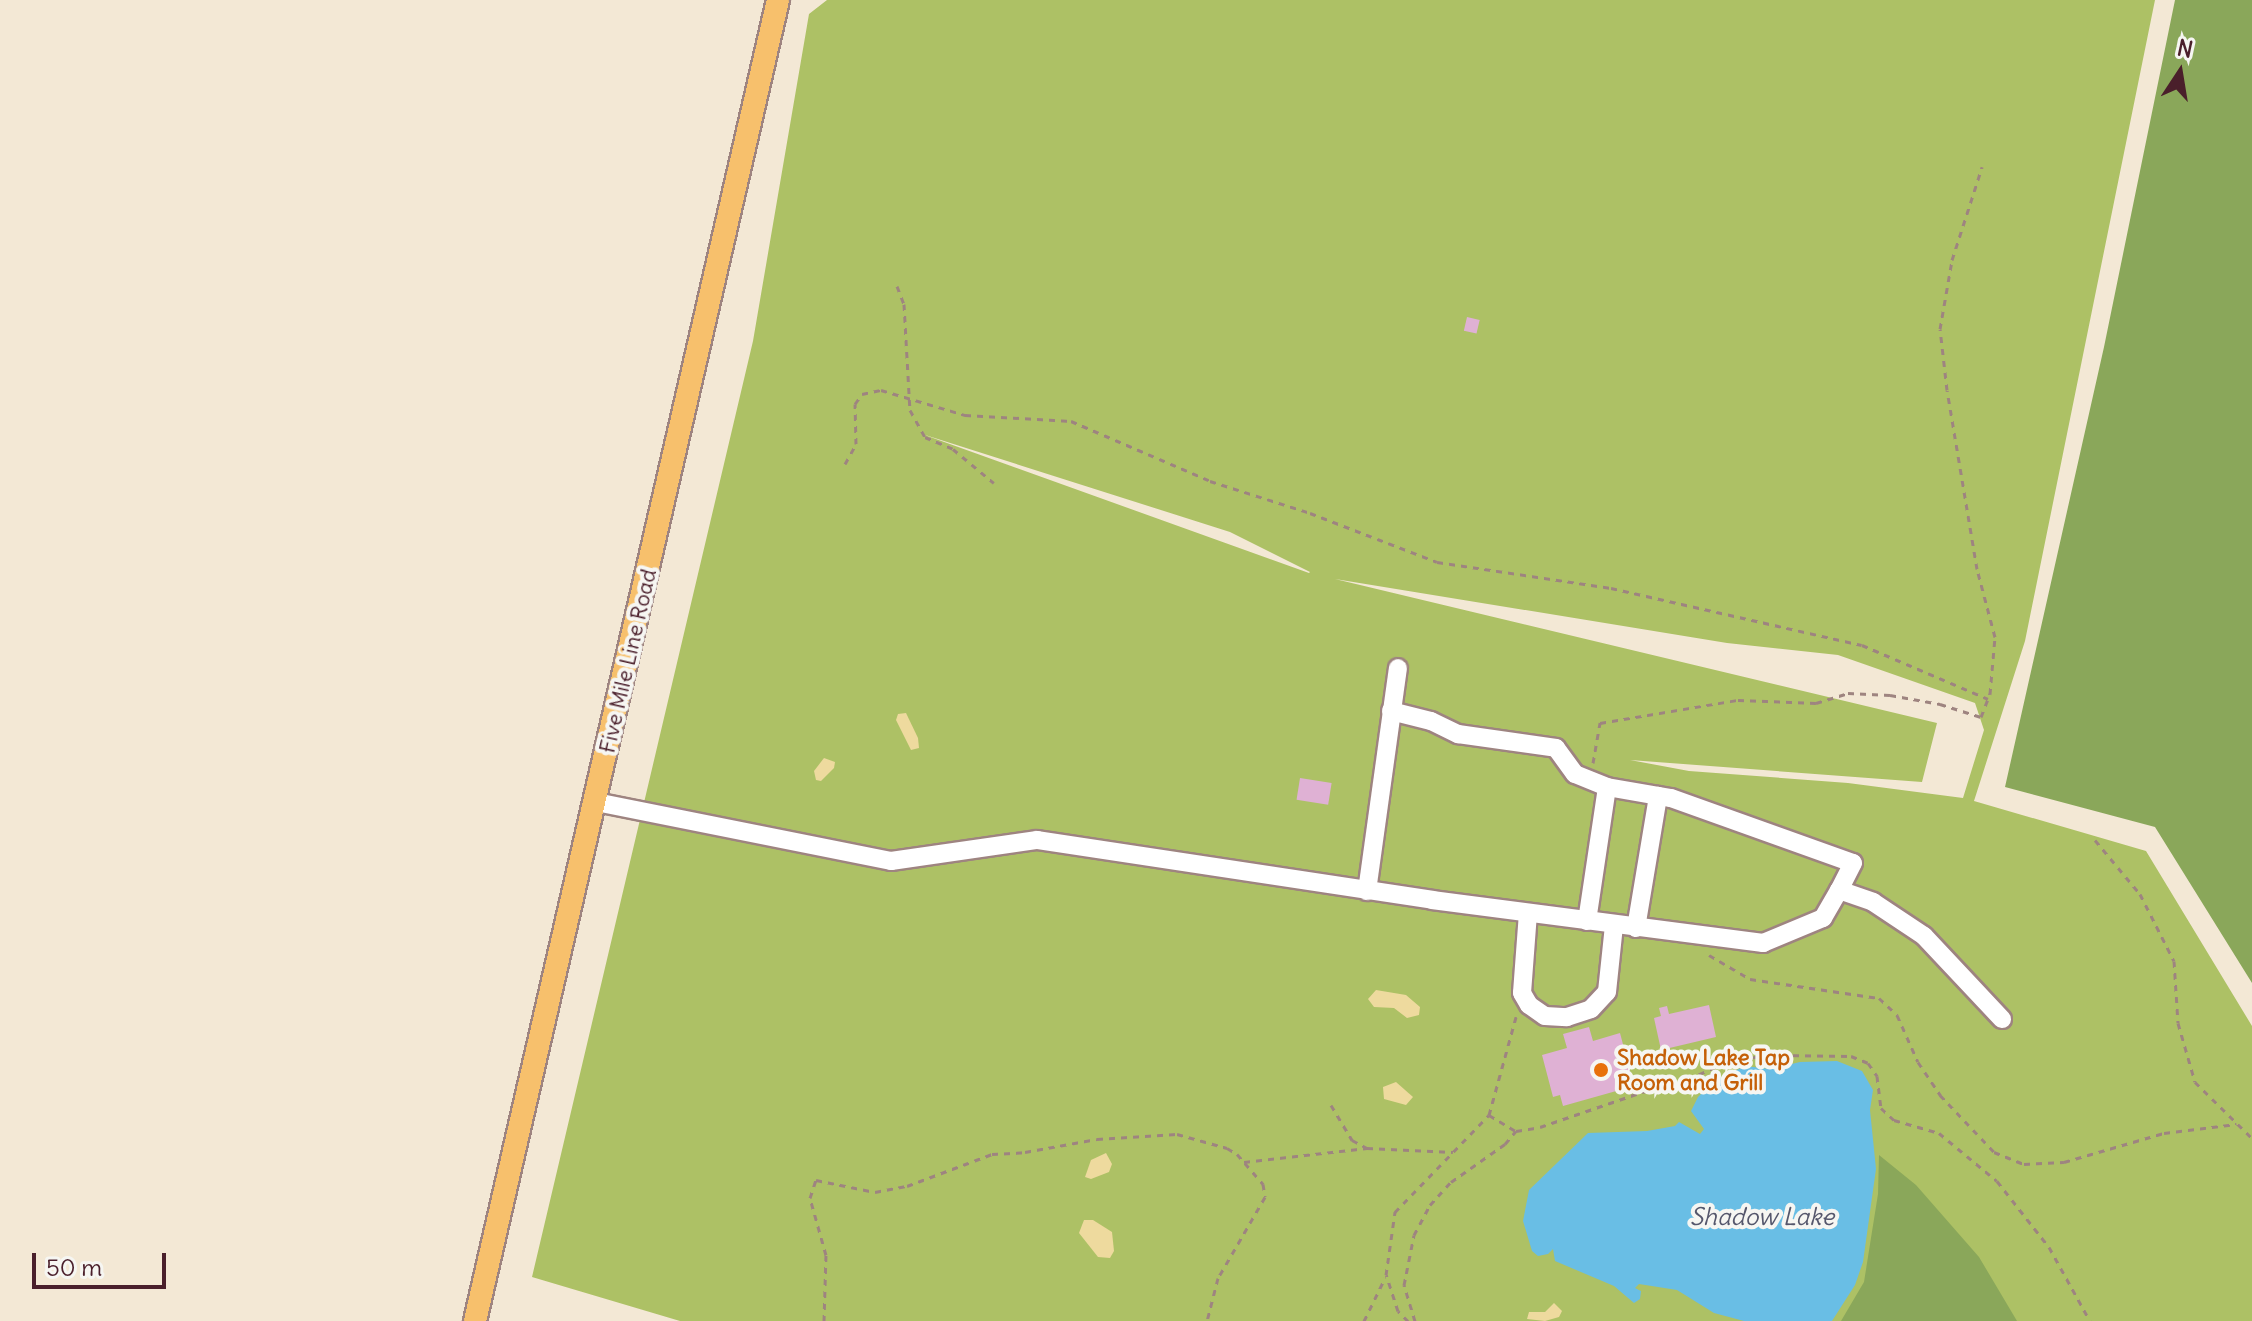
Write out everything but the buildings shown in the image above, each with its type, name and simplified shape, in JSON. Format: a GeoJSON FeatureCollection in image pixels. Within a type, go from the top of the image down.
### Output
{"type":"FeatureCollection","features":[{"type":"Feature","properties":{"kind":"main road","name":"Five Mile Line Road"},"geometry":{"type":"LineString","coordinates":[[475,1321],[778,0]]}},
{"type":"Feature","properties":{"kind":"lane"},"geometry":{"type":"LineString","coordinates":[[1367,891],[1398,668]]}},
{"type":"Feature","properties":{"kind":"lane"},"geometry":{"type":"LineString","coordinates":[[596,802],[891,861],[1037,840],[1367,891],[1763,943],[1823,918],[1853,863],[1658,796],[1598,784],[1575,774],[1556,748],[1458,734],[1431,721],[1391,711]]}},
{"type":"Feature","properties":{"kind":"lane"},"geometry":{"type":"LineString","coordinates":[[1587,921],[1598,784]]}},
{"type":"Feature","properties":{"kind":"lane"},"geometry":{"type":"LineString","coordinates":[[1636,928],[1658,796]]}},
{"type":"Feature","properties":{"kind":"lane"},"geometry":{"type":"LineString","coordinates":[[1839,890],[1873,902],[1924,936],[2002,1019]]}},
{"type":"Feature","properties":{"kind":"lane"},"geometry":{"type":"LineString","coordinates":[[1528,913],[1522,993],[1529,1005],[1545,1016],[1567,1017],[1591,1009],[1607,992],[1614,925]]}},
{"type":"Feature","properties":{"kind":"path"},"geometry":{"type":"LineString","coordinates":[[1598,784],[1600,723],[1647,712],[1738,700],[1816,703],[1848,693],[1890,695],[1940,704],[1981,717],[1995,663],[1995,637],[1977,569],[1940,329],[1952,260],[1982,167]]}},
{"type":"Feature","properties":{"kind":"path"},"geometry":{"type":"LineString","coordinates":[[897,286],[904,304],[910,410],[925,437],[953,449],[994,483]]}},
{"type":"Feature","properties":{"kind":"path"},"geometry":{"type":"LineString","coordinates":[[845,464],[856,444],[855,404],[862,394],[881,390],[965,415],[1071,421],[1210,481],[1310,513],[1437,562],[1611,588],[1862,645],[1988,699]]}},
{"type":"Feature","properties":{"kind":"path"},"geometry":{"type":"LineString","coordinates":[[2095,840],[2140,894],[2174,961],[2178,1023],[2195,1082],[2252,1138]]}},
{"type":"Feature","properties":{"kind":"path"},"geometry":{"type":"LineString","coordinates":[[1680,933],[1711,957],[1750,979],[1879,998],[1897,1015],[1918,1062],[1940,1095],[1994,1152],[2024,1164],[2064,1162],[2164,1133],[2236,1124]]}},
{"type":"Feature","properties":{"kind":"path"},"geometry":{"type":"LineString","coordinates":[[1364,1321],[1386,1275],[1395,1212],[1489,1115],[1522,993]]}},
{"type":"Feature","properties":{"kind":"path"},"geometry":{"type":"LineString","coordinates":[[1489,1115],[1516,1131],[1540,1127],[1642,1092],[1677,1084],[1729,1061],[1769,1055],[1851,1056],[1868,1063],[1877,1076],[1881,1108],[1894,1120],[1939,1133],[1997,1181],[2049,1247],[2090,1321]]}},
{"type":"Feature","properties":{"kind":"path"},"geometry":{"type":"LineString","coordinates":[[1331,1105],[1352,1140],[1367,1148]]}},
{"type":"Feature","properties":{"kind":"path"},"geometry":{"type":"LineString","coordinates":[[1415,1321],[1404,1285],[1414,1235],[1430,1205],[1451,1182],[1505,1144],[1516,1131]]}},
{"type":"Feature","properties":{"kind":"path"},"geometry":{"type":"LineString","coordinates":[[824,1321],[826,1255],[810,1198],[816,1180],[875,1192],[907,1186],[992,1154],[1025,1152],[1097,1139],[1177,1134],[1227,1148],[1263,1184],[1265,1197],[1225,1262],[1207,1321]]}},
{"type":"Feature","properties":{"kind":"path"},"geometry":{"type":"LineString","coordinates":[[1244,1162],[1367,1148],[1453,1152]]}},
{"type":"Feature","properties":{"kind":"path"},"geometry":{"type":"LineString","coordinates":[[1386,1275],[1398,1311],[1408,1321]]}},
{"type":"Feature","properties":{"kind":"green space"},"geometry":{"type":"Polygon","coordinates":[[[827,0],[2155,0],[2025,641],[1974,801],[2146,851],[2252,1026],[2252,1321],[680,1321],[532,1277],[753,341],[809,14],[827,0]],[[922,434],[1309,573],[1310,572],[1230,532],[922,434]],[[1335,579],[1937,723],[1922,782],[1630,760],[1689,771],[1848,783],[1963,798],[1984,730],[1975,703],[1838,655],[1727,643],[1335,579]]]}},
{"type":"Feature","properties":{"kind":"green space"},"geometry":{"type":"Polygon","coordinates":[[[2175,0],[2252,0],[2252,983],[2155,827],[2005,787],[2104,347],[2175,0]]]}},
{"type":"Feature","properties":{"kind":"green space"},"geometry":{"type":"Polygon","coordinates":[[[1879,1155],[1916,1185],[1979,1257],[2017,1321],[1841,1321],[1864,1282],[1878,1194],[1879,1155]]]}},
{"type":"Feature","properties":{"kind":"sand"},"geometry":{"type":"Polygon","coordinates":[[[906,713],[918,738],[919,748],[911,750],[896,720],[898,714],[906,713]]]}},
{"type":"Feature","properties":{"kind":"sand"},"geometry":{"type":"Polygon","coordinates":[[[824,758],[835,762],[834,768],[821,781],[816,780],[814,771],[824,758]]]}},
{"type":"Feature","properties":{"kind":"sand"},"geometry":{"type":"Polygon","coordinates":[[[1376,990],[1406,995],[1420,1007],[1419,1015],[1407,1018],[1394,1008],[1374,1007],[1368,999],[1376,990]]]}},
{"type":"Feature","properties":{"kind":"sand"},"geometry":{"type":"Polygon","coordinates":[[[1396,1082],[1413,1097],[1406,1105],[1384,1099],[1383,1087],[1396,1082]]]}},
{"type":"Feature","properties":{"kind":"sand"},"geometry":{"type":"Polygon","coordinates":[[[1106,1153],[1112,1164],[1109,1172],[1091,1179],[1085,1177],[1091,1160],[1106,1153]]]}},
{"type":"Feature","properties":{"kind":"sand"},"geometry":{"type":"Polygon","coordinates":[[[1084,1220],[1093,1220],[1112,1232],[1114,1251],[1110,1258],[1098,1257],[1079,1233],[1084,1220]]]}},
{"type":"Feature","properties":{"kind":"sand"},"geometry":{"type":"Polygon","coordinates":[[[1554,1303],[1562,1311],[1559,1317],[1545,1321],[1527,1319],[1529,1312],[1545,1312],[1554,1303]]]}},
{"type":"Feature","properties":{"kind":"water","name":"Shadow Lake"},"geometry":{"type":"Polygon","coordinates":[[[1837,1061],[1862,1071],[1873,1090],[1870,1110],[1876,1169],[1863,1262],[1855,1285],[1832,1321],[1744,1321],[1714,1313],[1677,1290],[1639,1284],[1635,1288],[1641,1291],[1640,1299],[1634,1303],[1614,1286],[1555,1261],[1553,1249],[1548,1254],[1538,1256],[1532,1251],[1523,1221],[1529,1190],[1588,1133],[1647,1131],[1675,1126],[1679,1122],[1700,1134],[1704,1129],[1691,1111],[1698,1097],[1714,1081],[1745,1066],[1770,1069],[1800,1062],[1837,1061]]]}},
{"type":"Feature","properties":{"kind":"place","name":"Shadow Lake Tap Room and Grill"},"geometry":{"type":"Point","coordinates":[1601,1070]}}]}
